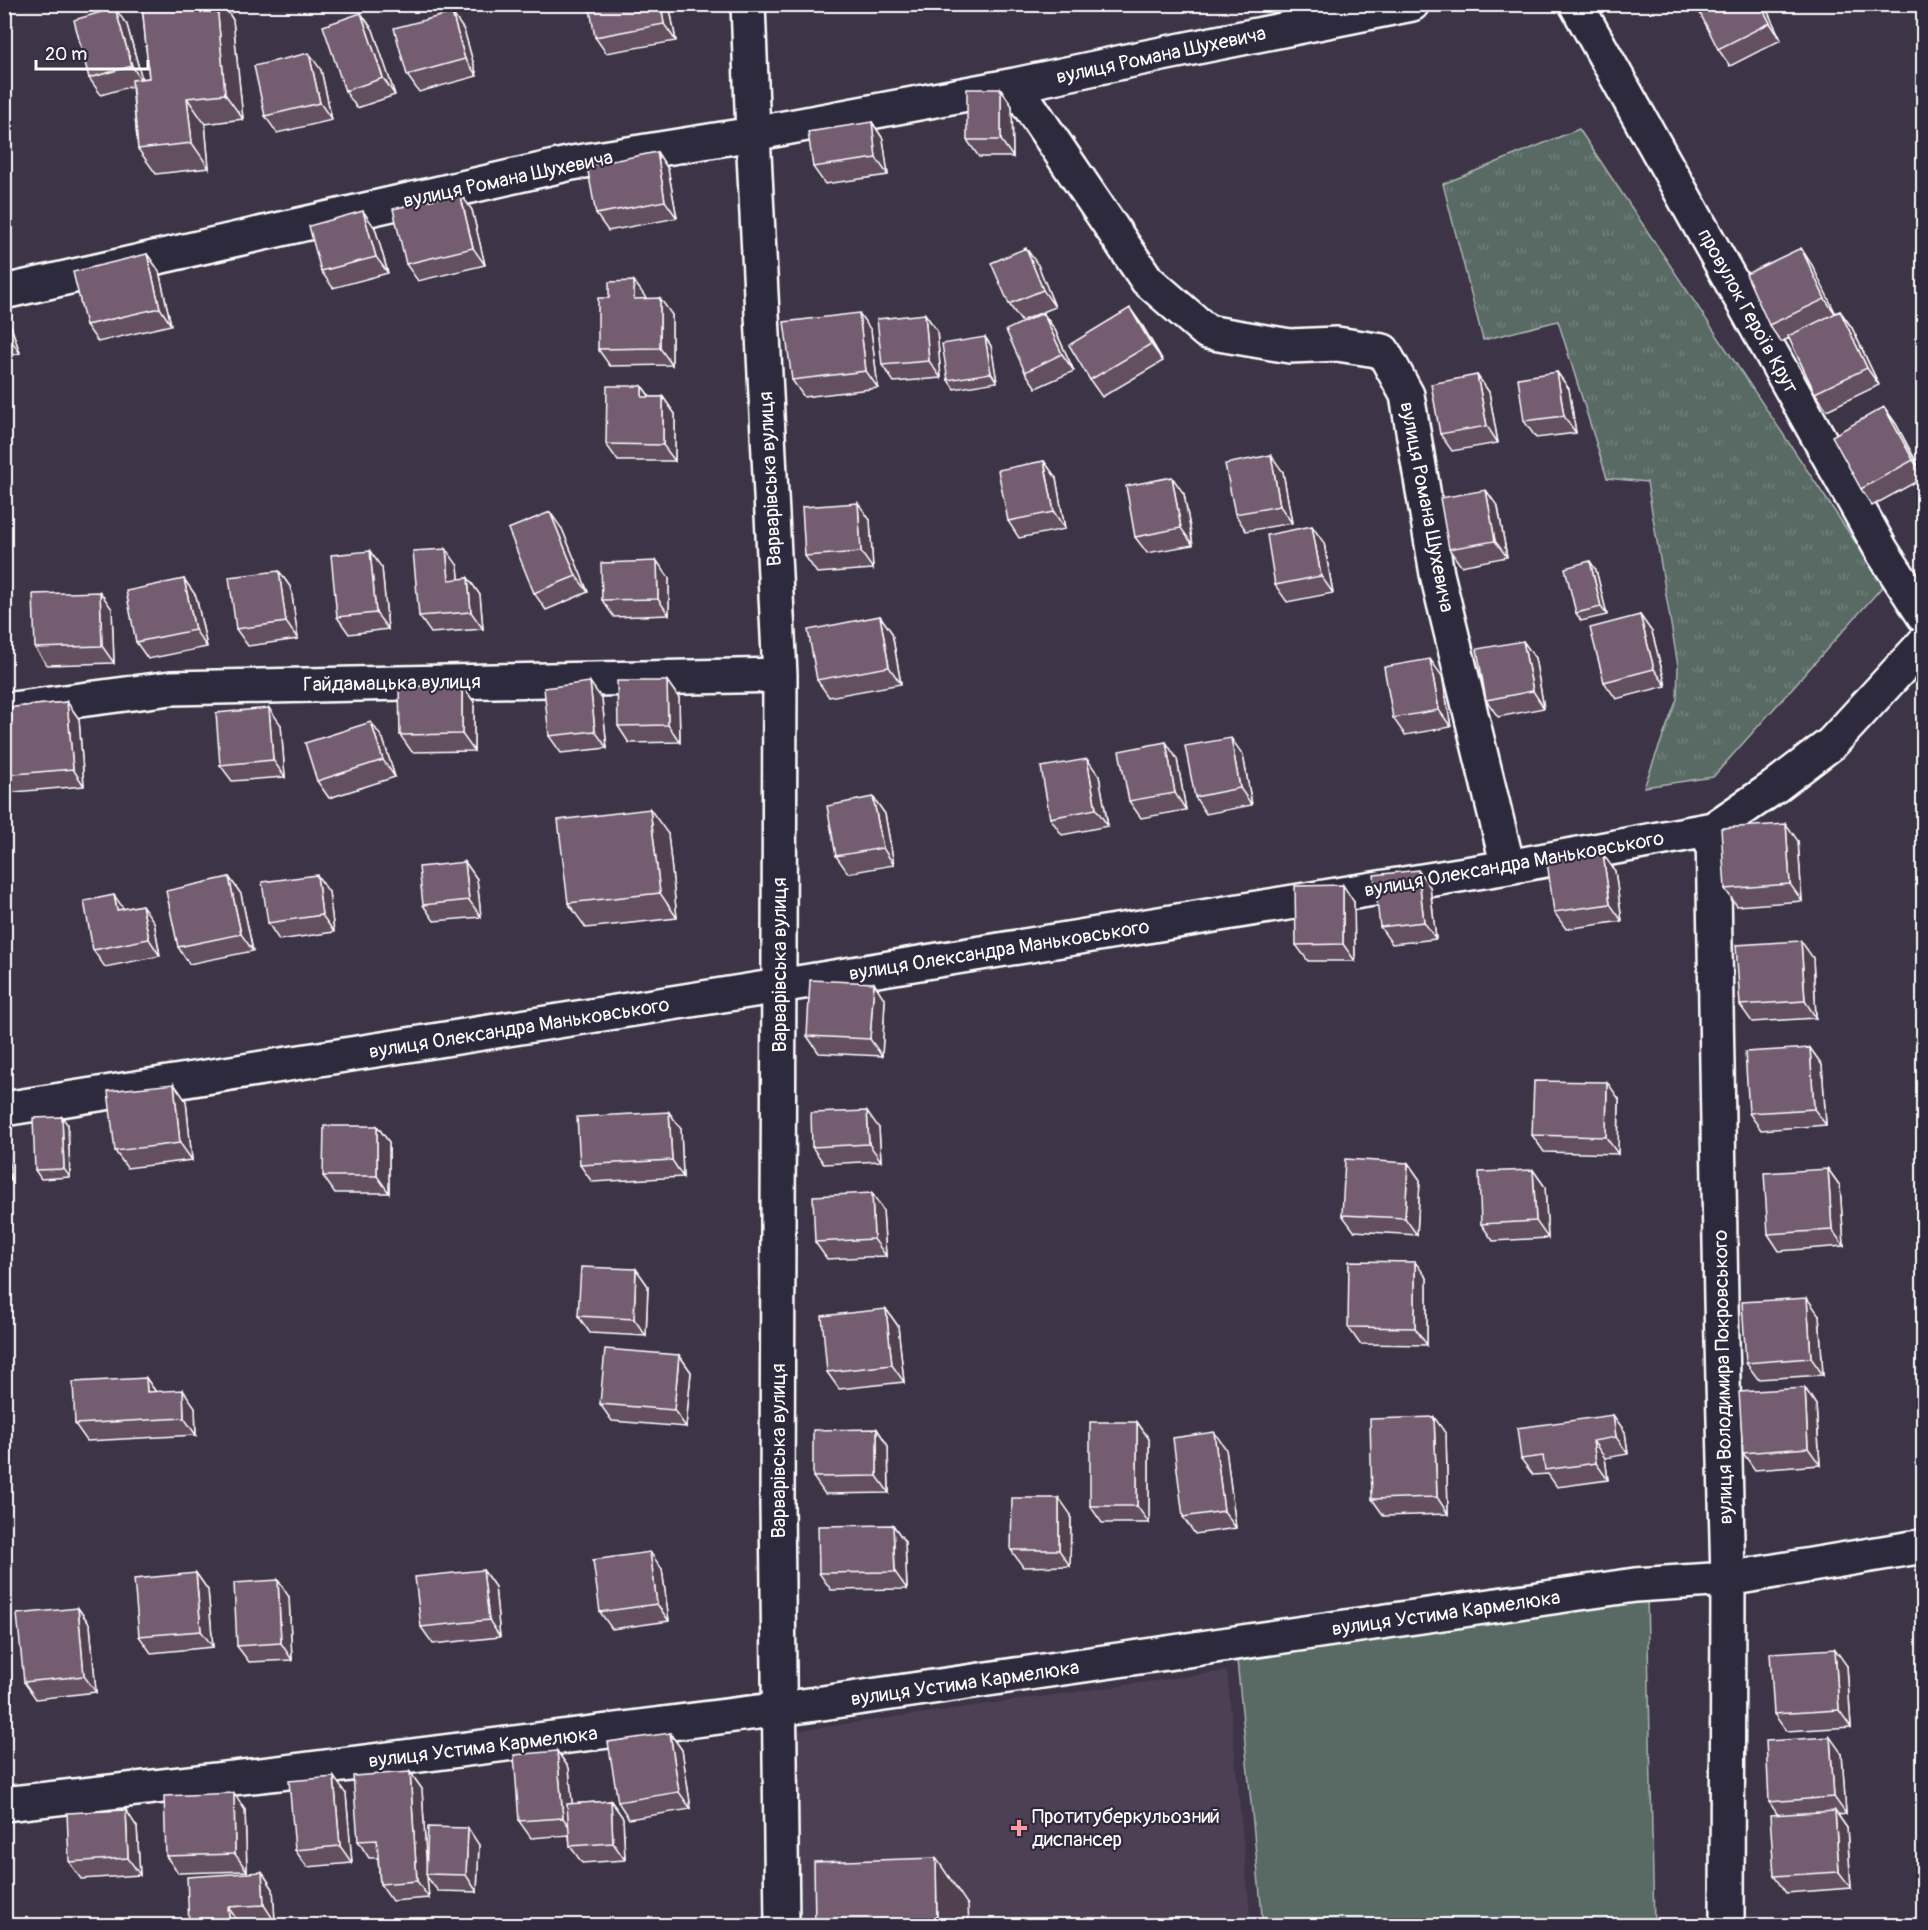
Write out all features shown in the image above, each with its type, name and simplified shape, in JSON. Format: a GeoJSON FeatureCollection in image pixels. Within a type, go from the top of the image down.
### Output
{"type":"FeatureCollection","features":[{"type":"Feature","properties":{"kind":"street","name":"Варварівська вулиця"},"geometry":{"type":"LineString","coordinates":[[748,4],[780,675],[777,1504],[782,1926]]}},
{"type":"Feature","properties":{"kind":"street","name":"вулиця Романа Шухевича"},"geometry":{"type":"LineString","coordinates":[[4,292],[572,163],[753,134],[1015,85],[1412,4]]}},
{"type":"Feature","properties":{"kind":"street","name":"провулок Героїв Крут"},"geometry":{"type":"LineString","coordinates":[[1576,4],[1882,551],[1923,616]]}},
{"type":"Feature","properties":{"kind":"street","name":"вулиця Романа Шухевича"},"geometry":{"type":"LineString","coordinates":[[1015,85],[1147,280],[1207,332],[1290,346],[1338,344],[1383,351],[1407,395],[1437,574],[1508,867]]}},
{"type":"Feature","properties":{"kind":"street","name":"вулиця Олександра Маньковського"},"geometry":{"type":"LineString","coordinates":[[4,1109],[1508,867],[1713,829],[1773,788],[1832,743],[1923,643]]}},
{"type":"Feature","properties":{"kind":"street","name":"Гайдамацька вулиця"},"geometry":{"type":"LineString","coordinates":[[4,711],[171,688],[780,675]]}},
{"type":"Feature","properties":{"kind":"street","name":"вулиця Володимира Покровського"},"geometry":{"type":"LineString","coordinates":[[1713,829],[1720,1301],[1728,1579],[1727,1926]]}},
{"type":"Feature","properties":{"kind":"street","name":"вулиця Устима Кармелюка"},"geometry":{"type":"LineString","coordinates":[[4,1804],[287,1772],[781,1709],[1635,1585],[1728,1579],[1923,1546]]}},
{"type":"Feature","properties":{"kind":"shaded area","name":"Протитуберкульозний диспансер"},"geometry":{"type":"Polygon","coordinates":[[[1227,1671],[1251,1925],[799,1925],[795,1731],[1227,1671]]]}},
{"type":"Feature","properties":{"kind":"green space"},"geometry":{"type":"Polygon","coordinates":[[[1579,129],[1884,585],[1713,777],[1644,787],[1677,699],[1678,666],[1647,482],[1607,478],[1558,321],[1483,340],[1443,184],[1579,129]]]}},
{"type":"Feature","properties":{"kind":"green space"},"geometry":{"type":"Polygon","coordinates":[[[1647,1596],[1654,1925],[1263,1925],[1236,1650],[1647,1596]]]}},
{"type":"Feature","properties":{"kind":"building"},"geometry":{"type":"Polygon","coordinates":[[[142,4],[217,4],[225,94],[187,98],[192,143],[138,149],[132,80],[149,78],[142,4]]]}},
{"type":"Feature","properties":{"kind":"building"},"geometry":{"type":"Polygon","coordinates":[[[589,4],[661,4],[664,24],[595,37],[589,4]]]}},
{"type":"Feature","properties":{"kind":"building"},"geometry":{"type":"Polygon","coordinates":[[[1703,4],[1760,4],[1770,23],[1718,49],[1697,7],[1703,4]]]}},
{"type":"Feature","properties":{"kind":"building"},"geometry":{"type":"Polygon","coordinates":[[[115,8],[132,66],[89,78],[74,20],[115,8]]]}},
{"type":"Feature","properties":{"kind":"building"},"geometry":{"type":"Polygon","coordinates":[[[361,13],[383,78],[345,91],[323,26],[361,13]]]}},
{"type":"Feature","properties":{"kind":"building"},"geometry":{"type":"Polygon","coordinates":[[[452,13],[465,59],[407,75],[394,28],[452,13]]]}},
{"type":"Feature","properties":{"kind":"building"},"geometry":{"type":"Polygon","coordinates":[[[309,53],[320,103],[265,116],[254,66],[309,53]]]}},
{"type":"Feature","properties":{"kind":"building"},"geometry":{"type":"Polygon","coordinates":[[[967,89],[1001,89],[1001,140],[967,140],[967,89]]]}},
{"type":"Feature","properties":{"kind":"building"},"geometry":{"type":"Polygon","coordinates":[[[872,122],[876,158],[813,167],[808,132],[872,122]]]}},
{"type":"Feature","properties":{"kind":"building"},"geometry":{"type":"Polygon","coordinates":[[[657,152],[665,201],[596,214],[587,166],[657,152]]]}},
{"type":"Feature","properties":{"kind":"building"},"geometry":{"type":"Polygon","coordinates":[[[460,193],[473,248],[406,264],[393,209],[460,193]]]}},
{"type":"Feature","properties":{"kind":"building"},"geometry":{"type":"Polygon","coordinates":[[[363,211],[376,257],[321,271],[309,226],[363,211]]]}},
{"type":"Feature","properties":{"kind":"building"},"geometry":{"type":"Polygon","coordinates":[[[1026,248],[1043,290],[1009,304],[991,263],[1026,248]]]}},
{"type":"Feature","properties":{"kind":"building"},"geometry":{"type":"Polygon","coordinates":[[[1801,248],[1825,299],[1769,325],[1746,274],[1801,248]]]}},
{"type":"Feature","properties":{"kind":"building"},"geometry":{"type":"Polygon","coordinates":[[[147,254],[160,308],[86,325],[73,272],[147,254]]]}},
{"type":"Feature","properties":{"kind":"building"},"geometry":{"type":"Polygon","coordinates":[[[634,281],[634,299],[660,298],[660,348],[598,349],[598,298],[609,298],[609,282],[634,281]]]}},
{"type":"Feature","properties":{"kind":"building"},"geometry":{"type":"Polygon","coordinates":[[[1130,308],[1151,344],[1090,380],[1069,345],[1130,308]]]}},
{"type":"Feature","properties":{"kind":"building"},"geometry":{"type":"Polygon","coordinates":[[[1840,311],[1867,368],[1815,393],[1788,336],[1840,311]]]}},
{"type":"Feature","properties":{"kind":"building"},"geometry":{"type":"Polygon","coordinates":[[[859,313],[866,371],[792,380],[784,322],[859,313]]]}},
{"type":"Feature","properties":{"kind":"building"},"geometry":{"type":"Polygon","coordinates":[[[1043,313],[1062,354],[1025,372],[1006,330],[1043,313]]]}},
{"type":"Feature","properties":{"kind":"building"},"geometry":{"type":"Polygon","coordinates":[[[925,314],[929,361],[882,365],[877,319],[925,314]]]}},
{"type":"Feature","properties":{"kind":"building"},"geometry":{"type":"Polygon","coordinates":[[[4,325],[8,336],[4,337],[4,325]]]}},
{"type":"Feature","properties":{"kind":"building"},"geometry":{"type":"Polygon","coordinates":[[[985,337],[991,373],[948,380],[942,344],[985,337]]]}},
{"type":"Feature","properties":{"kind":"building"},"geometry":{"type":"Polygon","coordinates":[[[1557,372],[1564,416],[1524,421],[1518,378],[1557,372]]]}},
{"type":"Feature","properties":{"kind":"building"},"geometry":{"type":"Polygon","coordinates":[[[1477,375],[1487,426],[1440,434],[1431,384],[1477,375]]]}},
{"type":"Feature","properties":{"kind":"building"},"geometry":{"type":"Polygon","coordinates":[[[607,386],[642,386],[642,397],[663,397],[663,445],[606,444],[607,386]]]}},
{"type":"Feature","properties":{"kind":"building"},"geometry":{"type":"Polygon","coordinates":[[[1884,407],[1913,460],[1861,489],[1832,436],[1884,407]]]}},
{"type":"Feature","properties":{"kind":"building"},"geometry":{"type":"Polygon","coordinates":[[[1271,455],[1280,506],[1235,514],[1225,464],[1271,455]]]}},
{"type":"Feature","properties":{"kind":"building"},"geometry":{"type":"Polygon","coordinates":[[[1044,461],[1054,512],[1008,521],[998,470],[1044,461]]]}},
{"type":"Feature","properties":{"kind":"building"},"geometry":{"type":"Polygon","coordinates":[[[1172,477],[1181,528],[1135,537],[1126,486],[1172,477]]]}},
{"type":"Feature","properties":{"kind":"building"},"geometry":{"type":"Polygon","coordinates":[[[1486,490],[1495,541],[1449,549],[1440,498],[1486,490]]]}},
{"type":"Feature","properties":{"kind":"building"},"geometry":{"type":"Polygon","coordinates":[[[858,503],[861,552],[805,556],[802,507],[858,503]]]}},
{"type":"Feature","properties":{"kind":"building"},"geometry":{"type":"Polygon","coordinates":[[[550,512],[576,576],[534,593],[508,529],[550,512]]]}},
{"type":"Feature","properties":{"kind":"building"},"geometry":{"type":"Polygon","coordinates":[[[1312,526],[1321,576],[1275,585],[1267,535],[1312,526]]]}},
{"type":"Feature","properties":{"kind":"building"},"geometry":{"type":"Polygon","coordinates":[[[446,549],[449,580],[468,578],[471,612],[419,616],[413,551],[446,549]]]}},
{"type":"Feature","properties":{"kind":"building"},"geometry":{"type":"Polygon","coordinates":[[[370,551],[376,613],[337,617],[331,555],[370,551]]]}},
{"type":"Feature","properties":{"kind":"building"},"geometry":{"type":"Polygon","coordinates":[[[657,561],[658,599],[602,600],[601,563],[657,561]]]}},
{"type":"Feature","properties":{"kind":"building"},"geometry":{"type":"Polygon","coordinates":[[[1590,561],[1601,607],[1576,613],[1565,568],[1590,561]]]}},
{"type":"Feature","properties":{"kind":"building"},"geometry":{"type":"Polygon","coordinates":[[[279,571],[286,622],[236,629],[229,577],[279,571]]]}},
{"type":"Feature","properties":{"kind":"building"},"geometry":{"type":"Polygon","coordinates":[[[184,579],[195,630],[136,642],[126,591],[184,579]]]}},
{"type":"Feature","properties":{"kind":"building"},"geometry":{"type":"Polygon","coordinates":[[[100,592],[102,646],[35,648],[33,594],[100,592]]]}},
{"type":"Feature","properties":{"kind":"building"},"geometry":{"type":"Polygon","coordinates":[[[1640,615],[1654,669],[1604,682],[1590,628],[1640,615]]]}},
{"type":"Feature","properties":{"kind":"building"},"geometry":{"type":"Polygon","coordinates":[[[880,616],[889,667],[817,680],[808,630],[880,616]]]}},
{"type":"Feature","properties":{"kind":"building"},"geometry":{"type":"Polygon","coordinates":[[[1523,641],[1533,691],[1486,700],[1477,649],[1523,641]]]}},
{"type":"Feature","properties":{"kind":"building"},"geometry":{"type":"Polygon","coordinates":[[[1430,659],[1439,710],[1393,718],[1384,667],[1430,659]]]}},
{"type":"Feature","properties":{"kind":"building"},"geometry":{"type":"Polygon","coordinates":[[[617,681],[667,681],[668,725],[618,726],[617,681]]]}},
{"type":"Feature","properties":{"kind":"building"},"geometry":{"type":"Polygon","coordinates":[[[590,682],[595,731],[549,736],[544,688],[590,682]]]}},
{"type":"Feature","properties":{"kind":"building"},"geometry":{"type":"Polygon","coordinates":[[[462,685],[462,734],[400,735],[399,687],[462,685]]]}},
{"type":"Feature","properties":{"kind":"building"},"geometry":{"type":"Polygon","coordinates":[[[67,702],[73,769],[4,775],[4,708],[67,702]]]}},
{"type":"Feature","properties":{"kind":"building"},"geometry":{"type":"Polygon","coordinates":[[[269,708],[273,760],[220,765],[216,713],[269,708]]]}},
{"type":"Feature","properties":{"kind":"building"},"geometry":{"type":"Polygon","coordinates":[[[371,722],[383,760],[317,781],[305,743],[371,722]]]}},
{"type":"Feature","properties":{"kind":"building"},"geometry":{"type":"Polygon","coordinates":[[[1231,738],[1240,788],[1195,797],[1185,746],[1231,738]]]}},
{"type":"Feature","properties":{"kind":"building"},"geometry":{"type":"Polygon","coordinates":[[[1166,742],[1175,793],[1129,801],[1119,751],[1166,742]]]}},
{"type":"Feature","properties":{"kind":"building"},"geometry":{"type":"Polygon","coordinates":[[[1087,759],[1096,809],[1050,818],[1041,767],[1087,759]]]}},
{"type":"Feature","properties":{"kind":"building"},"geometry":{"type":"Polygon","coordinates":[[[873,797],[883,848],[836,856],[827,806],[873,797]]]}},
{"type":"Feature","properties":{"kind":"building"},"geometry":{"type":"Polygon","coordinates":[[[650,809],[660,893],[568,903],[558,820],[650,809]]]}},
{"type":"Feature","properties":{"kind":"building"},"geometry":{"type":"Polygon","coordinates":[[[1786,824],[1790,884],[1725,889],[1721,828],[1786,824]]]}},
{"type":"Feature","properties":{"kind":"building"},"geometry":{"type":"Polygon","coordinates":[[[1603,854],[1610,904],[1554,912],[1547,862],[1603,854]]]}},
{"type":"Feature","properties":{"kind":"building"},"geometry":{"type":"Polygon","coordinates":[[[465,862],[469,900],[423,905],[419,867],[465,862]]]}},
{"type":"Feature","properties":{"kind":"building"},"geometry":{"type":"Polygon","coordinates":[[[1418,870],[1424,922],[1380,927],[1374,875],[1418,870]]]}},
{"type":"Feature","properties":{"kind":"building"},"geometry":{"type":"Polygon","coordinates":[[[317,875],[322,915],[268,923],[262,882],[317,875]]]}},
{"type":"Feature","properties":{"kind":"building"},"geometry":{"type":"Polygon","coordinates":[[[229,877],[241,934],[178,947],[166,891],[229,877]]]}},
{"type":"Feature","properties":{"kind":"building"},"geometry":{"type":"Polygon","coordinates":[[[1343,885],[1343,944],[1296,945],[1295,886],[1343,885]]]}},
{"type":"Feature","properties":{"kind":"building"},"geometry":{"type":"Polygon","coordinates":[[[114,895],[117,910],[142,905],[149,939],[93,950],[84,901],[114,895]]]}},
{"type":"Feature","properties":{"kind":"building"},"geometry":{"type":"Polygon","coordinates":[[[1801,941],[1805,1001],[1740,1005],[1736,945],[1801,941]]]}},
{"type":"Feature","properties":{"kind":"building"},"geometry":{"type":"Polygon","coordinates":[[[810,980],[874,983],[870,1039],[807,1036],[810,980]]]}},
{"type":"Feature","properties":{"kind":"building"},"geometry":{"type":"Polygon","coordinates":[[[1810,1048],[1814,1109],[1749,1113],[1745,1052],[1810,1048]]]}},
{"type":"Feature","properties":{"kind":"building"},"geometry":{"type":"Polygon","coordinates":[[[1534,1081],[1607,1082],[1606,1137],[1532,1135],[1534,1081]]]}},
{"type":"Feature","properties":{"kind":"building"},"geometry":{"type":"Polygon","coordinates":[[[174,1084],[180,1143],[115,1151],[108,1091],[174,1084]]]}},
{"type":"Feature","properties":{"kind":"building"},"geometry":{"type":"Polygon","coordinates":[[[867,1111],[869,1144],[812,1147],[811,1113],[867,1111]]]}},
{"type":"Feature","properties":{"kind":"building"},"geometry":{"type":"Polygon","coordinates":[[[669,1112],[672,1160],[580,1165],[577,1117],[669,1112]]]}},
{"type":"Feature","properties":{"kind":"building"},"geometry":{"type":"Polygon","coordinates":[[[62,1117],[64,1169],[35,1170],[33,1118],[62,1117]]]}},
{"type":"Feature","properties":{"kind":"building"},"geometry":{"type":"Polygon","coordinates":[[[324,1126],[377,1126],[377,1176],[323,1176],[324,1126]]]}},
{"type":"Feature","properties":{"kind":"building"},"geometry":{"type":"Polygon","coordinates":[[[1345,1159],[1408,1163],[1405,1218],[1342,1215],[1345,1159]]]}},
{"type":"Feature","properties":{"kind":"building"},"geometry":{"type":"Polygon","coordinates":[[[1828,1169],[1832,1230],[1768,1234],[1764,1173],[1828,1169]]]}},
{"type":"Feature","properties":{"kind":"building"},"geometry":{"type":"Polygon","coordinates":[[[1533,1170],[1536,1221],[1481,1224],[1479,1172],[1533,1170]]]}},
{"type":"Feature","properties":{"kind":"building"},"geometry":{"type":"Polygon","coordinates":[[[872,1193],[874,1239],[815,1242],[813,1196],[872,1193]]]}},
{"type":"Feature","properties":{"kind":"building"},"geometry":{"type":"Polygon","coordinates":[[[1349,1261],[1415,1262],[1415,1328],[1348,1327],[1349,1261]]]}},
{"type":"Feature","properties":{"kind":"building"},"geometry":{"type":"Polygon","coordinates":[[[581,1267],[636,1269],[634,1319],[578,1316],[581,1267]]]}},
{"type":"Feature","properties":{"kind":"building"},"geometry":{"type":"Polygon","coordinates":[[[1807,1298],[1811,1358],[1746,1363],[1742,1302],[1807,1298]]]}},
{"type":"Feature","properties":{"kind":"building"},"geometry":{"type":"Polygon","coordinates":[[[886,1309],[892,1365],[827,1372],[822,1316],[886,1309]]]}},
{"type":"Feature","properties":{"kind":"building"},"geometry":{"type":"Polygon","coordinates":[[[605,1349],[679,1355],[674,1410],[600,1404],[605,1349]]]}},
{"type":"Feature","properties":{"kind":"building"},"geometry":{"type":"Polygon","coordinates":[[[146,1378],[147,1392],[183,1390],[184,1418],[75,1424],[73,1382],[146,1378]]]}},
{"type":"Feature","properties":{"kind":"building"},"geometry":{"type":"Polygon","coordinates":[[[1805,1388],[1808,1448],[1743,1453],[1739,1392],[1805,1388]]]}},
{"type":"Feature","properties":{"kind":"building"},"geometry":{"type":"Polygon","coordinates":[[[1613,1415],[1616,1437],[1593,1441],[1596,1463],[1545,1470],[1543,1456],[1521,1459],[1517,1428],[1613,1415]]]}},
{"type":"Feature","properties":{"kind":"building"},"geometry":{"type":"Polygon","coordinates":[[[1434,1417],[1437,1497],[1372,1499],[1370,1419],[1434,1417]]]}},
{"type":"Feature","properties":{"kind":"building"},"geometry":{"type":"Polygon","coordinates":[[[1090,1422],[1137,1422],[1137,1506],[1090,1506],[1090,1422]]]}},
{"type":"Feature","properties":{"kind":"building"},"geometry":{"type":"Polygon","coordinates":[[[877,1429],[877,1476],[813,1477],[813,1430],[877,1429]]]}},
{"type":"Feature","properties":{"kind":"building"},"geometry":{"type":"Polygon","coordinates":[[[1214,1432],[1224,1511],[1183,1517],[1173,1438],[1214,1432]]]}},
{"type":"Feature","properties":{"kind":"building"},"geometry":{"type":"Polygon","coordinates":[[[1012,1498],[1059,1498],[1059,1550],[1011,1550],[1012,1498]]]}},
{"type":"Feature","properties":{"kind":"building"},"geometry":{"type":"Polygon","coordinates":[[[893,1525],[895,1572],[819,1573],[818,1526],[893,1525]]]}},
{"type":"Feature","properties":{"kind":"building"},"geometry":{"type":"Polygon","coordinates":[[[650,1552],[657,1604],[600,1612],[593,1560],[650,1552]]]}},
{"type":"Feature","properties":{"kind":"building"},"geometry":{"type":"Polygon","coordinates":[[[483,1570],[489,1620],[421,1627],[415,1577],[483,1570]]]}},
{"type":"Feature","properties":{"kind":"building"},"geometry":{"type":"Polygon","coordinates":[[[196,1573],[201,1631],[139,1636],[134,1579],[196,1573]]]}},
{"type":"Feature","properties":{"kind":"building"},"geometry":{"type":"Polygon","coordinates":[[[278,1580],[281,1643],[237,1646],[234,1583],[278,1580]]]}},
{"type":"Feature","properties":{"kind":"building"},"geometry":{"type":"Polygon","coordinates":[[[78,1608],[84,1676],[24,1682],[17,1614],[78,1608]]]}},
{"type":"Feature","properties":{"kind":"building"},"geometry":{"type":"Polygon","coordinates":[[[1835,1649],[1839,1710],[1774,1714],[1770,1653],[1835,1649]]]}},
{"type":"Feature","properties":{"kind":"building"},"geometry":{"type":"Polygon","coordinates":[[[670,1733],[679,1792],[618,1802],[608,1742],[670,1733]]]}},
{"type":"Feature","properties":{"kind":"building"},"geometry":{"type":"Polygon","coordinates":[[[1830,1737],[1834,1797],[1769,1802],[1766,1741],[1830,1737]]]}},
{"type":"Feature","properties":{"kind":"building"},"geometry":{"type":"Polygon","coordinates":[[[557,1751],[563,1818],[519,1821],[514,1755],[557,1751]]]}},
{"type":"Feature","properties":{"kind":"building"},"geometry":{"type":"Polygon","coordinates":[[[410,1772],[417,1881],[380,1884],[377,1840],[358,1841],[353,1776],[410,1772]]]}},
{"type":"Feature","properties":{"kind":"building"},"geometry":{"type":"Polygon","coordinates":[[[334,1777],[340,1846],[295,1850],[289,1781],[334,1777]]]}},
{"type":"Feature","properties":{"kind":"building"},"geometry":{"type":"Polygon","coordinates":[[[234,1793],[235,1854],[166,1856],[164,1796],[234,1793]]]}},
{"type":"Feature","properties":{"kind":"building"},"geometry":{"type":"Polygon","coordinates":[[[611,1801],[613,1843],[570,1846],[567,1804],[611,1801]]]}},
{"type":"Feature","properties":{"kind":"building"},"geometry":{"type":"Polygon","coordinates":[[[126,1810],[128,1858],[69,1862],[67,1813],[126,1810]]]}},
{"type":"Feature","properties":{"kind":"building"},"geometry":{"type":"Polygon","coordinates":[[[1835,1811],[1839,1872],[1774,1876],[1770,1815],[1835,1811]]]}},
{"type":"Feature","properties":{"kind":"building"},"geometry":{"type":"Polygon","coordinates":[[[428,1827],[468,1828],[466,1875],[426,1874],[428,1827]]]}},
{"type":"Feature","properties":{"kind":"building"},"geometry":{"type":"Polygon","coordinates":[[[936,1858],[937,1925],[815,1926],[814,1862],[936,1858]]]}},
{"type":"Feature","properties":{"kind":"building"},"geometry":{"type":"Polygon","coordinates":[[[262,1872],[264,1905],[228,1907],[230,1926],[189,1926],[187,1877],[262,1872]]]}},
{"type":"Feature","properties":{"kind":"place","name":"Протитуберкульозний диспансер"},"geometry":{"type":"Point","coordinates":[1019,1828]}}]}
